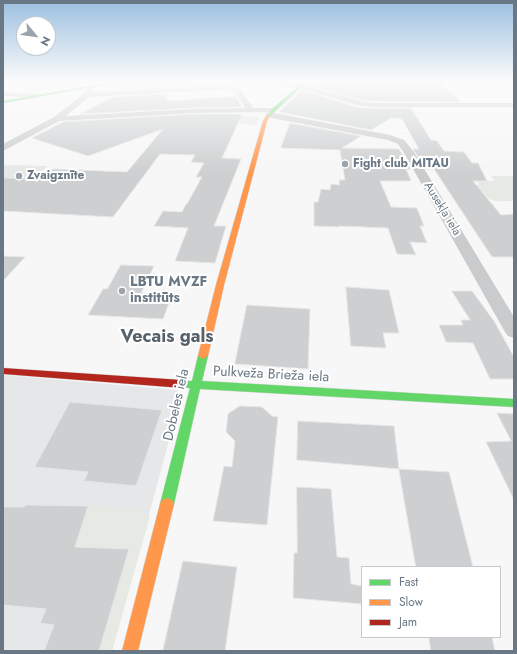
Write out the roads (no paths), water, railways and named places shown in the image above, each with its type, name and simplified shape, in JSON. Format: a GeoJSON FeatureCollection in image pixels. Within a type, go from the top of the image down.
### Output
{"type":"FeatureCollection","features":[{"type":"Feature","properties":{"kind":"street"},"geometry":{"type":"LineString","coordinates":[[3,148],[57,119],[64,113]]}},
{"type":"Feature","properties":{"kind":"street","name":"Ausekļa iela"},"geometry":{"type":"LineString","coordinates":[[57,119],[167,113]]}},
{"type":"Feature","properties":{"kind":"street","name":"Dobeles iela"},"geometry":{"type":"LineString","coordinates":[[130,651],[194,401],[196,385],[250,171],[265,121],[271,113]]}},
{"type":"Feature","properties":{"kind":"street","name":"Ausekļa iela"},"geometry":{"type":"LineString","coordinates":[[273,113],[390,138],[403,144],[514,332]]}},
{"type":"Feature","properties":{"kind":"street","name":"Pulkveža Brieža iela"},"geometry":{"type":"LineString","coordinates":[[3,371],[196,385],[514,402]]}},
{"type":"Feature","properties":{"kind":"place","name":"Fight club MITAU"},"geometry":{"type":"Point","coordinates":[345,164]}},
{"type":"Feature","properties":{"kind":"place","name":"Zvaigznīte"},"geometry":{"type":"Point","coordinates":[19,176]}},
{"type":"Feature","properties":{"kind":"place","name":"LBTU MVZF institūts"},"geometry":{"type":"Point","coordinates":[122,291]}},
{"type":"Feature","properties":{"kind":"district","name":"Vecais gals"},"geometry":{"type":"Point","coordinates":[167,338]}}]}
